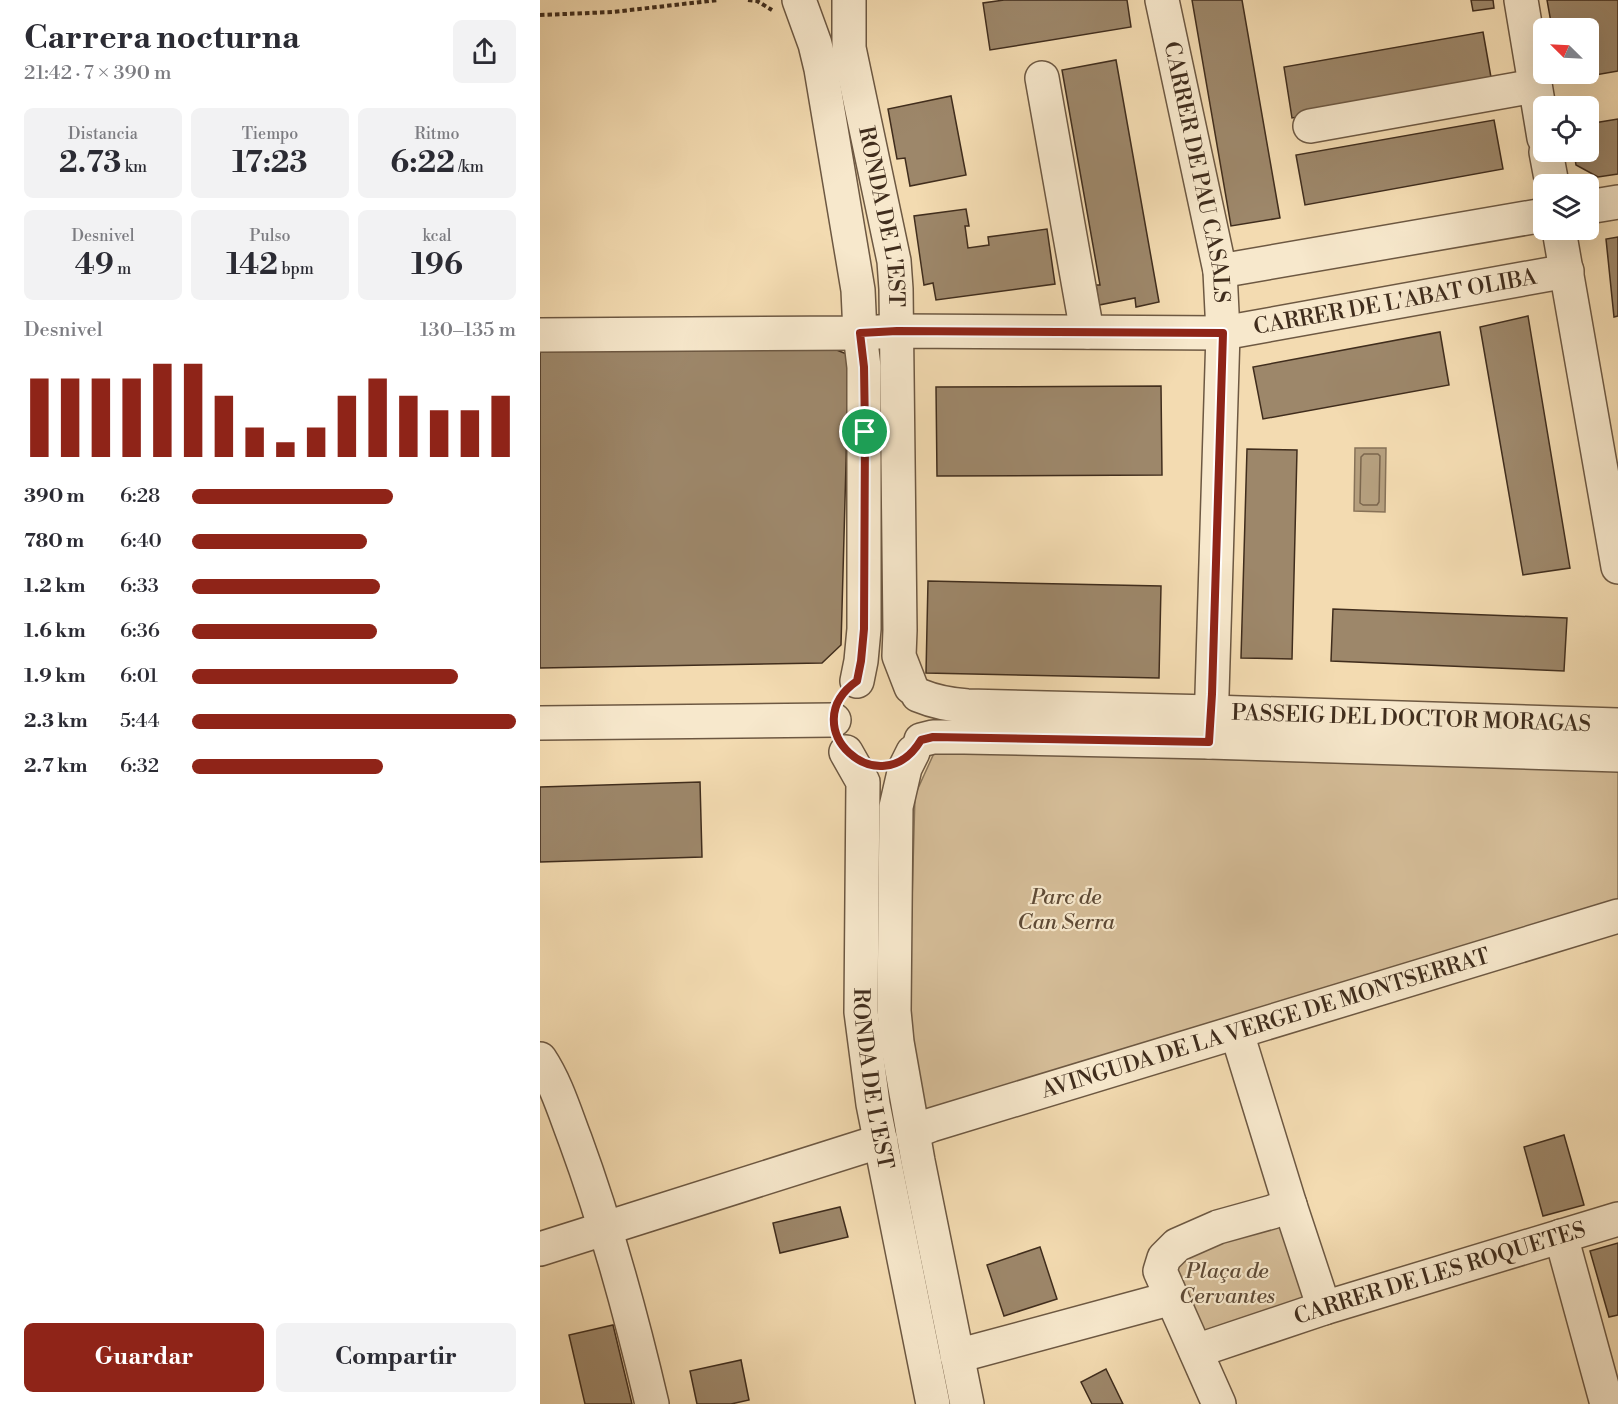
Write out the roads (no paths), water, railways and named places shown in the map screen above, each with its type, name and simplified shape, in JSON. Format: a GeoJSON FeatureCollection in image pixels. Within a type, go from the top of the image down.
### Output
{"type":"FeatureCollection","features":[{"type":"Feature","properties":{"kind":"street","name":"RONDA DE L'EST"},"geometry":{"type":"LineString","coordinates":[[799,0],[815,44],[821,69],[858,290],[864,367],[865,421],[864,618],[857,681]]}},
{"type":"Feature","properties":{"kind":"street","name":"RONDA DE L'EST"},"geometry":{"type":"LineString","coordinates":[[849,0],[849,48],[894,261],[897,301],[899,656],[914,691]]}},
{"type":"Feature","properties":{"kind":"street","name":"CARRER DE PAU CASALS"},"geometry":{"type":"LineString","coordinates":[[1162,0],[1220,271],[1223,333],[1210,727]]}},
{"type":"Feature","properties":{"kind":"street"},"geometry":{"type":"LineString","coordinates":[[1521,0],[1536,96]]}},
{"type":"Feature","properties":{"kind":"street"},"geometry":{"type":"LineString","coordinates":[[1042,78],[1087,332]]}},
{"type":"Feature","properties":{"kind":"street"},"geometry":{"type":"LineString","coordinates":[[1310,126],[1534,86]]}},
{"type":"Feature","properties":{"kind":"street"},"geometry":{"type":"LineString","coordinates":[[1599,205],[1618,202]]}},
{"type":"Feature","properties":{"kind":"street"},"geometry":{"type":"LineString","coordinates":[[1220,271],[1533,217]]}},
{"type":"Feature","properties":{"kind":"street"},"geometry":{"type":"LineString","coordinates":[[1561,240],[1618,567]]}},
{"type":"Feature","properties":{"kind":"street","name":"CARRER DE L'ABAT OLIBA"},"geometry":{"type":"LineString","coordinates":[[540,334],[897,331],[1223,333],[1566,271]]}},
{"type":"Feature","properties":{"kind":"street"},"geometry":{"type":"LineString","coordinates":[[873,675],[889,675],[904,682],[914,691],[924,709],[925,717],[925,724],[917,746],[898,762],[879,766],[861,762],[846,752],[836,734],[834,720],[838,701],[849,686],[873,675]]}},
{"type":"Feature","properties":{"kind":"street","name":"PASSEIG DEL DOCTOR MORAGAS"},"geometry":{"type":"LineString","coordinates":[[914,691],[933,701],[951,705],[1210,727],[1618,755]]}},
{"type":"Feature","properties":{"kind":"street"},"geometry":{"type":"LineString","coordinates":[[540,723],[834,720]]}},
{"type":"Feature","properties":{"kind":"street","name":"PASSEIG DEL DOCTOR MORAGAS"},"geometry":{"type":"LineString","coordinates":[[917,746],[933,737],[1210,727],[1618,725]]}},
{"type":"Feature","properties":{"kind":"street","name":"RONDA DE L'EST"},"geometry":{"type":"LineString","coordinates":[[917,746],[905,768],[896,807],[894,1011],[897,1042],[913,1132],[967,1404]]}},
{"type":"Feature","properties":{"kind":"street","name":"RONDA DE L'EST"},"geometry":{"type":"LineString","coordinates":[[846,752],[863,782],[861,1012],[873,1104],[933,1404]]}},
{"type":"Feature","properties":{"kind":"street","name":"AVINGUDA DE LA VERGE DE MONTSERRAT"},"geometry":{"type":"LineString","coordinates":[[913,1132],[1618,916]]}},
{"type":"Feature","properties":{"kind":"street"},"geometry":{"type":"LineString","coordinates":[[1237,1033],[1324,1308]]}},
{"type":"Feature","properties":{"kind":"street"},"geometry":{"type":"LineString","coordinates":[[540,1059],[557,1093],[606,1229],[652,1404]]}},
{"type":"Feature","properties":{"kind":"street"},"geometry":{"type":"LineString","coordinates":[[540,1250],[881,1141]]}},
{"type":"Feature","properties":{"kind":"street"},"geometry":{"type":"LineString","coordinates":[[1219,1404],[1160,1271],[1164,1258],[1177,1245],[1218,1227],[1290,1205]]}},
{"type":"Feature","properties":{"kind":"street","name":"CARRER DE LES ROQUETES"},"geometry":{"type":"LineString","coordinates":[[1196,1351],[1324,1308],[1618,1219]]}},
{"type":"Feature","properties":{"kind":"street"},"geometry":{"type":"LineString","coordinates":[[1561,1236],[1607,1404]]}},
{"type":"Feature","properties":{"kind":"street"},"geometry":{"type":"LineString","coordinates":[[957,1356],[1172,1298]]}},
{"type":"Feature","properties":{"kind":"water"},"geometry":{"type":"Polygon","coordinates":[[[1355,448],[1386,448],[1385,512],[1354,511],[1355,448]]]}},
{"type":"Feature","properties":{"kind":"park label","name":"Parc de Can Serra"},"geometry":{"type":"Point","coordinates":[1066,910]}},
{"type":"Feature","properties":{"kind":"park label","name":"Plaça de Cervantes"},"geometry":{"type":"Point","coordinates":[1227,1284]}}]}
